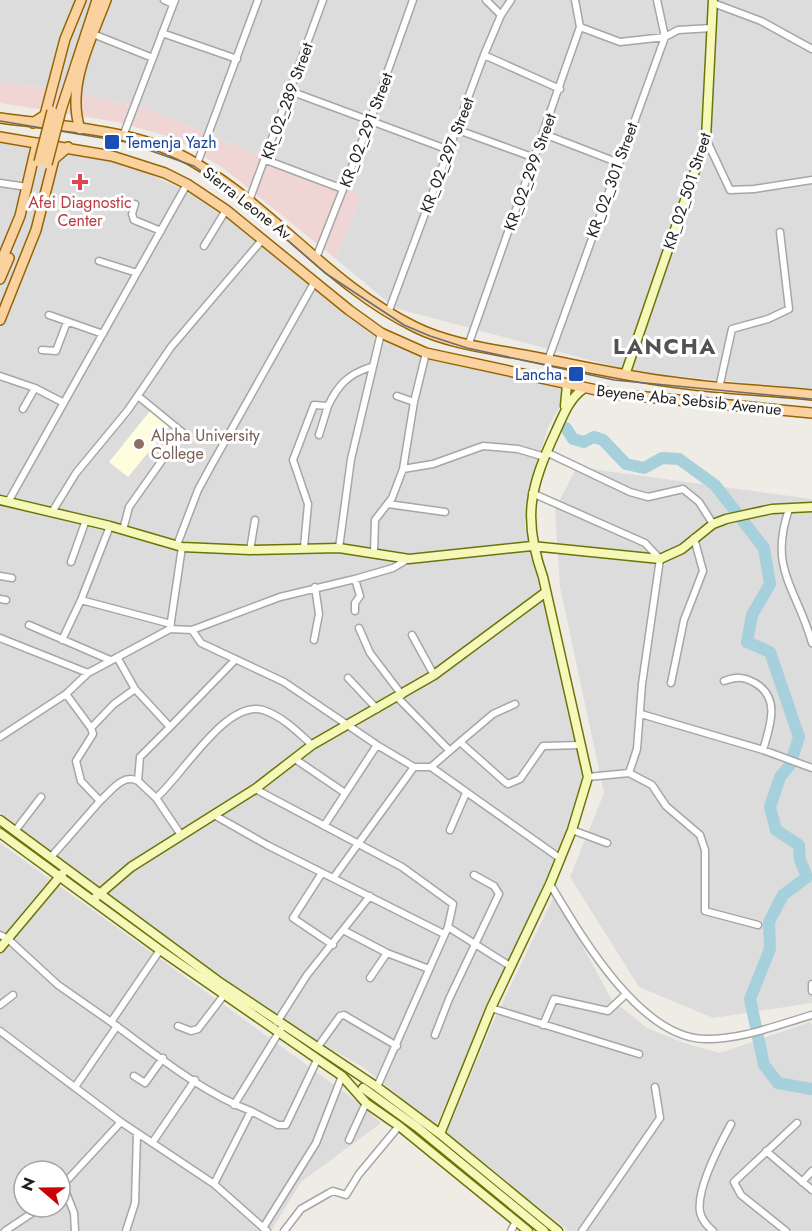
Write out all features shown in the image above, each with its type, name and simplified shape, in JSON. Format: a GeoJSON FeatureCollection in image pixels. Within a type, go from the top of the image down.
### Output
{"type":"FeatureCollection","features":[{"type":"Feature","properties":{"kind":"main road"},"geometry":{"type":"LineString","coordinates":[[33,123],[45,115],[65,39],[81,0]]}},
{"type":"Feature","properties":{"kind":"main road"},"geometry":{"type":"LineString","coordinates":[[0,304],[31,228],[67,51],[87,0]]}},
{"type":"Feature","properties":{"kind":"main road"},"geometry":{"type":"LineString","coordinates":[[56,110],[97,0]]}},
{"type":"Feature","properties":{"kind":"main road"},"geometry":{"type":"LineString","coordinates":[[80,129],[74,103],[82,65],[106,0]]}},
{"type":"Feature","properties":{"kind":"main road","name":"Sierra Leone Av"},"geometry":{"type":"LineString","coordinates":[[0,117],[123,136],[148,143],[197,164],[249,201],[357,293],[418,329],[469,343]]}},
{"type":"Feature","properties":{"kind":"main road","name":"Sierra Leone Av"},"geometry":{"type":"LineString","coordinates":[[0,137],[68,147],[141,164],[188,184],[226,210],[314,283],[381,333],[426,353],[460,362]]}},
{"type":"Feature","properties":{"kind":"main road"},"geometry":{"type":"LineString","coordinates":[[0,264],[20,216],[37,143]]}},
{"type":"Feature","properties":{"kind":"main road"},"geometry":{"type":"LineString","coordinates":[[0,321],[36,230],[54,159],[68,147]]}},
{"type":"Feature","properties":{"kind":"main road"},"geometry":{"type":"LineString","coordinates":[[0,279],[21,228],[43,163]]}},
{"type":"Feature","properties":{"kind":"main road","name":"Beyene Aba Sebsib Avenue"},"geometry":{"type":"LineString","coordinates":[[469,343],[625,375],[719,388],[812,395]]}},
{"type":"Feature","properties":{"kind":"main road","name":"Beyene Aba Sebsib Avenue"},"geometry":{"type":"LineString","coordinates":[[460,362],[583,389],[673,402],[812,413]]}},
{"type":"Feature","properties":{"kind":"street"},"geometry":{"type":"LineString","coordinates":[[123,136],[174,2],[164,0]]}},
{"type":"Feature","properties":{"kind":"street"},"geometry":{"type":"LineString","coordinates":[[197,164],[258,0]]}},
{"type":"Feature","properties":{"kind":"street","name":"KR_02_289 Street"},"geometry":{"type":"LineString","coordinates":[[249,201],[323,0]]}},
{"type":"Feature","properties":{"kind":"street","name":"KR_02_291 Street"},"geometry":{"type":"LineString","coordinates":[[316,258],[370,121],[413,0]]}},
{"type":"Feature","properties":{"kind":"street"},"geometry":{"type":"LineString","coordinates":[[486,0],[501,15]]}},
{"type":"Feature","properties":{"kind":"street","name":"KR_02_297 Street"},"geometry":{"type":"LineString","coordinates":[[388,313],[484,55],[501,15],[511,0]]}},
{"type":"Feature","properties":{"kind":"street","name":"KR_02_299 Street"},"geometry":{"type":"LineString","coordinates":[[469,343],[580,27],[575,0]]}},
{"type":"Feature","properties":{"kind":"street"},"geometry":{"type":"LineString","coordinates":[[657,0],[665,36]]}},
{"type":"Feature","properties":{"kind":"street"},"geometry":{"type":"LineString","coordinates":[[713,2],[761,21],[812,49]]}},
{"type":"Feature","properties":{"kind":"street","name":"KR_02_501 Street"},"geometry":{"type":"LineString","coordinates":[[625,375],[706,139],[713,2]]}},
{"type":"Feature","properties":{"kind":"street"},"geometry":{"type":"LineString","coordinates":[[580,27],[620,42],[665,36],[678,30],[712,28]]}},
{"type":"Feature","properties":{"kind":"street"},"geometry":{"type":"LineString","coordinates":[[162,33],[237,59]]}},
{"type":"Feature","properties":{"kind":"street"},"geometry":{"type":"LineString","coordinates":[[93,34],[153,58]]}},
{"type":"Feature","properties":{"kind":"street","name":"KR_02_301 Street"},"geometry":{"type":"LineString","coordinates":[[548,360],[665,36]]}},
{"type":"Feature","properties":{"kind":"street"},"geometry":{"type":"LineString","coordinates":[[484,55],[560,89]]}},
{"type":"Feature","properties":{"kind":"street"},"geometry":{"type":"LineString","coordinates":[[290,91],[449,150]]}},
{"type":"Feature","properties":{"kind":"street"},"geometry":{"type":"LineString","coordinates":[[458,130],[535,158]]}},
{"type":"Feature","properties":{"kind":"street"},"geometry":{"type":"LineString","coordinates":[[544,134],[619,163]]}},
{"type":"Feature","properties":{"kind":"street"},"geometry":{"type":"LineString","coordinates":[[706,139],[730,190],[812,180]]}},
{"type":"Feature","properties":{"kind":"street"},"geometry":{"type":"LineString","coordinates":[[266,160],[343,189]]}},
{"type":"Feature","properties":{"kind":"street"},"geometry":{"type":"LineString","coordinates":[[0,183],[27,187]]}},
{"type":"Feature","properties":{"kind":"street"},"geometry":{"type":"LineString","coordinates":[[188,184],[64,403],[4,501],[110,526],[179,546],[250,550],[339,548],[409,559],[532,546],[660,559],[682,549],[713,524],[726,519],[749,513],[812,507]]}},
{"type":"Feature","properties":{"kind":"street"},"geometry":{"type":"LineString","coordinates":[[135,204],[132,214],[134,220],[161,231]]}},
{"type":"Feature","properties":{"kind":"street"},"geometry":{"type":"LineString","coordinates":[[204,246],[226,210]]}},
{"type":"Feature","properties":{"kind":"street"},"geometry":{"type":"LineString","coordinates":[[719,388],[732,329],[768,319],[789,309],[780,232]]}},
{"type":"Feature","properties":{"kind":"street"},"geometry":{"type":"LineString","coordinates":[[52,512],[76,473],[138,396],[171,346],[262,240]]}},
{"type":"Feature","properties":{"kind":"street"},"geometry":{"type":"LineString","coordinates":[[99,261],[137,273]]}},
{"type":"Feature","properties":{"kind":"street"},"geometry":{"type":"LineString","coordinates":[[171,626],[179,546],[198,490],[314,283]]}},
{"type":"Feature","properties":{"kind":"street"},"geometry":{"type":"LineString","coordinates":[[50,315],[103,334]]}},
{"type":"Feature","properties":{"kind":"street"},"geometry":{"type":"LineString","coordinates":[[42,350],[56,351],[68,322]]}},
{"type":"Feature","properties":{"kind":"street"},"geometry":{"type":"LineString","coordinates":[[339,548],[351,459],[365,407],[371,367],[381,333]]}},
{"type":"Feature","properties":{"kind":"street"},"geometry":{"type":"LineString","coordinates":[[374,552],[375,520],[388,504],[403,469],[414,402],[426,353]]}},
{"type":"Feature","properties":{"kind":"street"},"geometry":{"type":"LineString","coordinates":[[319,435],[335,391],[346,378],[371,367]]}},
{"type":"Feature","properties":{"kind":"street"},"geometry":{"type":"LineString","coordinates":[[0,376],[35,388],[64,403]]}},
{"type":"Feature","properties":{"kind":"street"},"geometry":{"type":"LineString","coordinates":[[562,418],[567,385]]}},
{"type":"Feature","properties":{"kind":"street"},"geometry":{"type":"LineString","coordinates":[[23,409],[35,388]]}},
{"type":"Feature","properties":{"kind":"street"},"geometry":{"type":"LineString","coordinates":[[440,1134],[491,1008],[561,859],[588,777],[546,592],[532,546],[530,525],[532,493],[545,454],[573,398],[583,389]]}},
{"type":"Feature","properties":{"kind":"street"},"geometry":{"type":"LineString","coordinates":[[123,530],[129,507],[182,434],[138,396]]}},
{"type":"Feature","properties":{"kind":"street"},"geometry":{"type":"LineString","coordinates":[[397,396],[414,402]]}},
{"type":"Feature","properties":{"kind":"street"},"geometry":{"type":"LineString","coordinates":[[304,547],[308,504],[293,460],[312,407],[317,404],[328,406]]}},
{"type":"Feature","properties":{"kind":"street"},"geometry":{"type":"LineString","coordinates":[[403,469],[433,464],[483,446],[545,454],[648,497],[683,489],[699,502],[713,524]]}},
{"type":"Feature","properties":{"kind":"street"},"geometry":{"type":"LineString","coordinates":[[532,493],[645,543],[660,559]]}},
{"type":"Feature","properties":{"kind":"street"},"geometry":{"type":"LineString","coordinates":[[388,504],[445,513]]}},
{"type":"Feature","properties":{"kind":"street"},"geometry":{"type":"LineString","coordinates":[[789,509],[781,533],[783,564],[812,643]]}},
{"type":"Feature","properties":{"kind":"street"},"geometry":{"type":"LineString","coordinates":[[71,562],[86,520]]}},
{"type":"Feature","properties":{"kind":"street"},"geometry":{"type":"LineString","coordinates":[[250,550],[255,520]]}},
{"type":"Feature","properties":{"kind":"street"},"geometry":{"type":"LineString","coordinates":[[62,640],[81,600],[110,526]]}},
{"type":"Feature","properties":{"kind":"street"},"geometry":{"type":"LineString","coordinates":[[671,683],[684,620],[703,571],[694,538]]}},
{"type":"Feature","properties":{"kind":"street"},"geometry":{"type":"LineString","coordinates":[[81,600],[192,630],[280,597],[355,579],[393,567],[409,559]]}},
{"type":"Feature","properties":{"kind":"street"},"geometry":{"type":"LineString","coordinates":[[629,773],[637,749],[660,559]]}},
{"type":"Feature","properties":{"kind":"street"},"geometry":{"type":"LineString","coordinates":[[0,576],[12,578]]}},
{"type":"Feature","properties":{"kind":"street"},"geometry":{"type":"LineString","coordinates":[[355,579],[360,596],[355,603],[355,611]]}},
{"type":"Feature","properties":{"kind":"street"},"geometry":{"type":"LineString","coordinates":[[314,640],[319,608],[315,587]]}},
{"type":"Feature","properties":{"kind":"street"},"geometry":{"type":"LineString","coordinates":[[92,902],[99,893],[130,867],[255,789],[312,745],[400,697],[434,675],[546,592]]}},
{"type":"Feature","properties":{"kind":"street"},"geometry":{"type":"LineString","coordinates":[[29,626],[114,659],[135,689],[170,728]]}},
{"type":"Feature","properties":{"kind":"street"},"geometry":{"type":"LineString","coordinates":[[0,737],[66,694],[88,673],[171,626]]}},
{"type":"Feature","properties":{"kind":"street"},"geometry":{"type":"LineString","coordinates":[[359,628],[370,653],[400,697],[449,750]]}},
{"type":"Feature","properties":{"kind":"street"},"geometry":{"type":"LineString","coordinates":[[192,630],[201,643],[284,682],[377,745],[414,767],[431,767],[561,859]]}},
{"type":"Feature","properties":{"kind":"street"},"geometry":{"type":"LineString","coordinates":[[412,635],[434,675]]}},
{"type":"Feature","properties":{"kind":"street"},"geometry":{"type":"LineString","coordinates":[[0,638],[88,673]]}},
{"type":"Feature","properties":{"kind":"street"},"geometry":{"type":"LineString","coordinates":[[138,781],[141,757],[235,660]]}},
{"type":"Feature","properties":{"kind":"street"},"geometry":{"type":"LineString","coordinates":[[348,678],[376,709]]}},
{"type":"Feature","properties":{"kind":"street"},"geometry":{"type":"LineString","coordinates":[[724,681],[746,678],[762,687],[771,698],[772,721],[763,750]]}},
{"type":"Feature","properties":{"kind":"street"},"geometry":{"type":"LineString","coordinates":[[91,728],[114,704],[135,689]]}},
{"type":"Feature","properties":{"kind":"street"},"geometry":{"type":"LineString","coordinates":[[66,694],[93,734],[76,761],[76,766],[81,781],[100,801]]}},
{"type":"Feature","properties":{"kind":"street"},"geometry":{"type":"LineString","coordinates":[[431,767],[493,714],[515,704]]}},
{"type":"Feature","properties":{"kind":"street"},"geometry":{"type":"LineString","coordinates":[[156,798],[225,722],[246,710],[265,711],[281,719],[312,745]]}},
{"type":"Feature","properties":{"kind":"street"},"geometry":{"type":"LineString","coordinates":[[641,714],[763,750],[810,767]]}},
{"type":"Feature","properties":{"kind":"street"},"geometry":{"type":"LineString","coordinates":[[460,742],[508,784],[520,779],[543,746],[581,745]]}},
{"type":"Feature","properties":{"kind":"street"},"geometry":{"type":"LineString","coordinates":[[324,826],[377,745]]}},
{"type":"Feature","properties":{"kind":"street"},"geometry":{"type":"LineString","coordinates":[[295,759],[345,793]]}},
{"type":"Feature","properties":{"kind":"street"},"geometry":{"type":"LineString","coordinates":[[334,877],[414,767]]}},
{"type":"Feature","properties":{"kind":"street"},"geometry":{"type":"LineString","coordinates":[[588,777],[629,773],[652,785],[666,806],[700,835],[705,850],[705,911],[758,925]]}},
{"type":"Feature","properties":{"kind":"street"},"geometry":{"type":"LineString","coordinates":[[51,857],[100,801],[123,780],[132,778],[156,798],[182,835]]}},
{"type":"Feature","properties":{"kind":"street"},"geometry":{"type":"LineString","coordinates":[[255,789],[402,867],[450,899],[453,910],[448,927],[377,1087]]}},
{"type":"Feature","properties":{"kind":"street"},"geometry":{"type":"LineString","coordinates":[[450,830],[466,793]]}},
{"type":"Feature","properties":{"kind":"street"},"geometry":{"type":"LineString","coordinates":[[15,831],[41,797]]}},
{"type":"Feature","properties":{"kind":"street"},"geometry":{"type":"LineString","coordinates":[[214,815],[322,873],[444,934]]}},
{"type":"Feature","properties":{"kind":"street"},"geometry":{"type":"LineString","coordinates":[[0,820],[279,1027],[317,1060],[377,1087],[440,1134],[558,1231]]}},
{"type":"Feature","properties":{"kind":"street"},"geometry":{"type":"LineString","coordinates":[[572,830],[607,843]]}},
{"type":"Feature","properties":{"kind":"street"},"geometry":{"type":"LineString","coordinates":[[0,833],[92,902],[224,995],[317,1048],[344,1073],[417,1127],[544,1231]]}},
{"type":"Feature","properties":{"kind":"street"},"geometry":{"type":"LineString","coordinates":[[0,948],[4,937],[66,869]]}},
{"type":"Feature","properties":{"kind":"street"},"geometry":{"type":"LineString","coordinates":[[322,873],[293,918],[333,945]]}},
{"type":"Feature","properties":{"kind":"street"},"geometry":{"type":"LineString","coordinates":[[435,1035],[499,894],[494,886],[474,875]]}},
{"type":"Feature","properties":{"kind":"street"},"geometry":{"type":"LineString","coordinates":[[550,884],[604,969],[626,994],[659,1020],[687,1037],[717,1039],[750,1033],[812,1015]]}},
{"type":"Feature","properties":{"kind":"street"},"geometry":{"type":"LineString","coordinates":[[234,1105],[307,975],[370,896]]}},
{"type":"Feature","properties":{"kind":"street"},"geometry":{"type":"LineString","coordinates":[[448,927],[510,966]]}},
{"type":"Feature","properties":{"kind":"street"},"geometry":{"type":"LineString","coordinates":[[344,930],[387,953],[429,969]]}},
{"type":"Feature","properties":{"kind":"street"},"geometry":{"type":"LineString","coordinates":[[4,937],[58,985],[195,1080],[234,1105],[278,1125],[286,1125],[317,1060]]}},
{"type":"Feature","properties":{"kind":"street"},"geometry":{"type":"LineString","coordinates":[[111,1022],[160,950]]}},
{"type":"Feature","properties":{"kind":"street"},"geometry":{"type":"LineString","coordinates":[[370,978],[387,953]]}},
{"type":"Feature","properties":{"kind":"street"},"geometry":{"type":"LineString","coordinates":[[812,984],[812,992]]}},
{"type":"Feature","properties":{"kind":"street"},"geometry":{"type":"LineString","coordinates":[[543,1025],[554,999],[608,1011],[626,994]]}},
{"type":"Feature","properties":{"kind":"street"},"geometry":{"type":"LineString","coordinates":[[0,1005],[13,995]]}},
{"type":"Feature","properties":{"kind":"street"},"geometry":{"type":"LineString","coordinates":[[178,1026],[191,1031],[198,1029],[224,995]]}},
{"type":"Feature","properties":{"kind":"street"},"geometry":{"type":"LineString","coordinates":[[491,1008],[639,1054]]}},
{"type":"Feature","properties":{"kind":"street"},"geometry":{"type":"LineString","coordinates":[[317,1048],[340,1016],[345,1015],[397,1046]]}},
{"type":"Feature","properties":{"kind":"street"},"geometry":{"type":"LineString","coordinates":[[75,1087],[117,1026]]}},
{"type":"Feature","properties":{"kind":"street"},"geometry":{"type":"LineString","coordinates":[[0,1030],[137,1133],[214,1184],[265,1229],[316,1143],[344,1073]]}},
{"type":"Feature","properties":{"kind":"street"},"geometry":{"type":"LineString","coordinates":[[134,1076],[146,1083],[163,1058]]}},
{"type":"Feature","properties":{"kind":"street"},"geometry":{"type":"LineString","coordinates":[[344,1073],[366,1103],[399,1126],[528,1231]]}},
{"type":"Feature","properties":{"kind":"street"},"geometry":{"type":"LineString","coordinates":[[152,1143],[195,1080]]}},
{"type":"Feature","properties":{"kind":"street"},"geometry":{"type":"LineString","coordinates":[[582,1231],[660,1118],[656,1087]]}},
{"type":"Feature","properties":{"kind":"street"},"geometry":{"type":"LineString","coordinates":[[349,1140],[366,1103]]}},
{"type":"Feature","properties":{"kind":"street"},"geometry":{"type":"LineString","coordinates":[[214,1184],[251,1111]]}},
{"type":"Feature","properties":{"kind":"street"},"geometry":{"type":"LineString","coordinates":[[72,1175],[122,1122]]}},
{"type":"Feature","properties":{"kind":"street"},"geometry":{"type":"LineString","coordinates":[[786,1231],[735,1189],[736,1179],[797,1123]]}},
{"type":"Feature","properties":{"kind":"street"},"geometry":{"type":"LineString","coordinates":[[713,1231],[705,1224],[700,1212],[700,1200],[713,1161],[731,1124]]}},
{"type":"Feature","properties":{"kind":"street"},"geometry":{"type":"LineString","coordinates":[[284,1231],[301,1209],[333,1191],[346,1195],[358,1174],[399,1126]]}},
{"type":"Feature","properties":{"kind":"street"},"geometry":{"type":"LineString","coordinates":[[126,1231],[135,1203],[137,1133]]}},
{"type":"Feature","properties":{"kind":"street"},"geometry":{"type":"LineString","coordinates":[[766,1151],[812,1190]]}},
{"type":"Feature","properties":{"kind":"street"},"geometry":{"type":"LineString","coordinates":[[802,1182],[812,1171]]}},
{"type":"Feature","properties":{"kind":"street"},"geometry":{"type":"LineString","coordinates":[[72,1209],[75,1231]]}},
{"type":"Feature","properties":{"kind":"street"},"geometry":{"type":"LineString","coordinates":[[511,1231],[516,1221]]}},
{"type":"Feature","properties":{"kind":"street"},"geometry":{"type":"LineString","coordinates":[[5,1231],[14,1228]]}},
{"type":"Feature","properties":{"kind":"shaded area"},"geometry":{"type":"Polygon","coordinates":[[[0,0],[812,0],[812,389],[635,372],[395,308],[336,259],[360,196],[144,108],[62,90],[0,82],[0,0]]]}},
{"type":"Feature","properties":{"kind":"shaded area"},"geometry":{"type":"Polygon","coordinates":[[[0,82],[62,90],[144,108],[360,196],[336,259],[223,168],[174,138],[117,122],[0,103],[0,82]]]}},
{"type":"Feature","properties":{"kind":"shaded area"},"geometry":{"type":"Polygon","coordinates":[[[0,143],[78,153],[133,167],[191,193],[246,232],[317,291],[391,344],[422,356],[564,388],[560,406],[548,427],[534,473],[528,497],[525,526],[584,772],[574,811],[547,877],[436,1126],[363,1067],[295,1029],[91,884],[0,812],[0,143]]]}},
{"type":"Feature","properties":{"kind":"shaded area","name":"Alpha University College"},"geometry":{"type":"Polygon","coordinates":[[[150,411],[169,427],[128,477],[109,462],[150,411]]]}},
{"type":"Feature","properties":{"kind":"shaded area"},"geometry":{"type":"Polygon","coordinates":[[[577,467],[812,499],[812,1003],[713,1018],[639,987],[570,877],[604,793],[560,587],[555,509],[577,467]]]}},
{"type":"Feature","properties":{"kind":"shaded area"},"geometry":{"type":"Polygon","coordinates":[[[0,843],[358,1102],[381,1123],[301,1182],[271,1231],[0,1231],[0,843]]]}},
{"type":"Feature","properties":{"kind":"shaded area"},"geometry":{"type":"Polygon","coordinates":[[[555,894],[611,999],[647,1028],[684,1043],[720,1053],[810,1022],[812,1025],[812,1231],[569,1231],[446,1134],[493,1022],[555,894]]]}},
{"type":"Feature","properties":{"kind":"waterway"},"geometry":{"type":"LineString","coordinates":[[566,428],[573,439],[584,442],[594,437],[603,440],[626,464],[644,468],[662,458],[679,459],[715,485],[764,548],[770,584],[752,615],[747,642],[770,652],[799,737],[790,765],[780,777],[770,807],[776,830],[799,845],[800,860],[807,877],[783,895],[769,922],[770,949],[750,999],[764,1065],[778,1083],[812,1089]]}},
{"type":"Feature","properties":{"kind":"tram line"},"geometry":{"type":"LineString","coordinates":[[0,121],[126,142],[194,166],[238,197],[325,273],[404,325],[430,336],[467,348],[614,380],[812,399]]}},
{"type":"Feature","properties":{"kind":"place","name":"Temenja Yazh"},"geometry":{"type":"Point","coordinates":[112,142]}},
{"type":"Feature","properties":{"kind":"place","name":"Afei Diagnostic Center"},"geometry":{"type":"Point","coordinates":[80,182]}},
{"type":"Feature","properties":{"kind":"place","name":"Lancha"},"geometry":{"type":"Point","coordinates":[576,374]}},
{"type":"Feature","properties":{"kind":"place","name":"Alpha University College"},"geometry":{"type":"Point","coordinates":[139,444]}},
{"type":"Feature","properties":{"kind":"district","name":"LANCHA"},"geometry":{"type":"Point","coordinates":[665,346]}}]}
